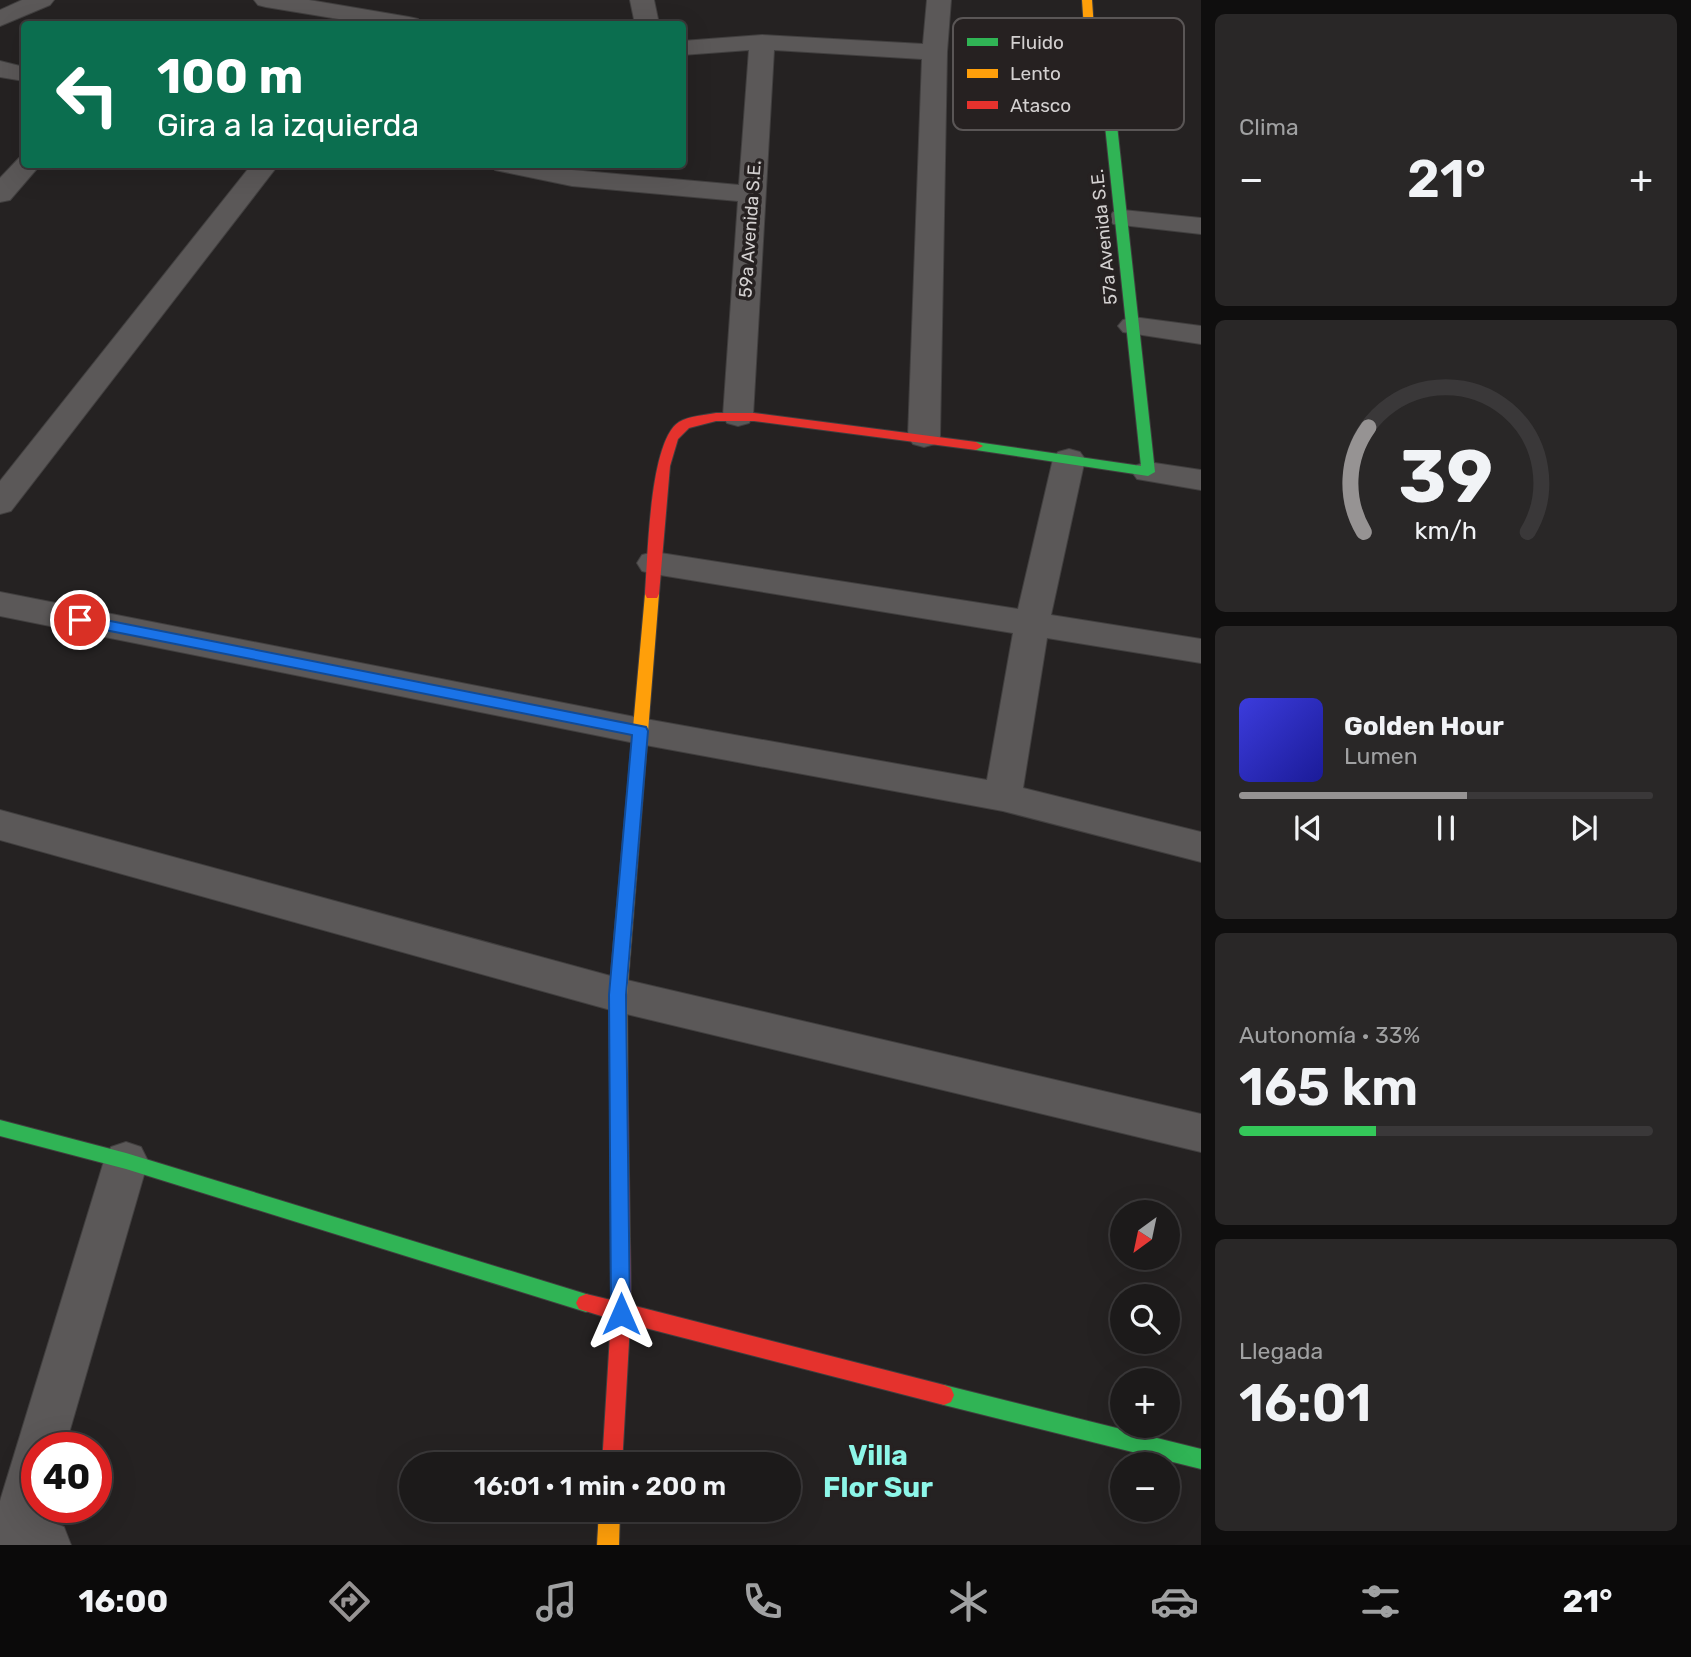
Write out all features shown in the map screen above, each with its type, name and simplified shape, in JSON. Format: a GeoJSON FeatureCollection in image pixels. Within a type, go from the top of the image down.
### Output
{"type":"FeatureCollection","features":[{"type":"Feature","properties":{"kind":"street"},"geometry":{"type":"LineString","coordinates":[[0,19],[42,0]]}},
{"type":"Feature","properties":{"kind":"street"},"geometry":{"type":"LineString","coordinates":[[266,0],[391,21]]}},
{"type":"Feature","properties":{"kind":"street"},"geometry":{"type":"LineString","coordinates":[[642,0],[646,21]]}},
{"type":"Feature","properties":{"kind":"street"},"geometry":{"type":"LineString","coordinates":[[924,437],[935,52],[939,0]]}},
{"type":"Feature","properties":{"kind":"street","name":"57a Avenida S.E."},"geometry":{"type":"LineString","coordinates":[[1087,0],[1088,18]]}},
{"type":"Feature","properties":{"kind":"street"},"geometry":{"type":"LineString","coordinates":[[686,48],[762,42],[935,52]]}},
{"type":"Feature","properties":{"kind":"street","name":"59a Avenida S.E."},"geometry":{"type":"LineString","coordinates":[[738,416],[762,42]]}},
{"type":"Feature","properties":{"kind":"street"},"geometry":{"type":"LineString","coordinates":[[0,69],[21,73]]}},
{"type":"Feature","properties":{"kind":"street","name":"57a Avenida S.E."},"geometry":{"type":"LineString","coordinates":[[1112,130],[1148,472]]}},
{"type":"Feature","properties":{"kind":"street"},"geometry":{"type":"LineString","coordinates":[[0,194],[24,168]]}},
{"type":"Feature","properties":{"kind":"street"},"geometry":{"type":"LineString","coordinates":[[0,503],[263,168]]}},
{"type":"Feature","properties":{"kind":"street"},"geometry":{"type":"LineString","coordinates":[[523,168],[572,178],[638,175],[752,194]]}},
{"type":"Feature","properties":{"kind":"street"},"geometry":{"type":"LineString","coordinates":[[1123,218],[1201,226]]}},
{"type":"Feature","properties":{"kind":"street"},"geometry":{"type":"LineString","coordinates":[[1133,326],[1201,335]]}},
{"type":"Feature","properties":{"kind":"street"},"geometry":{"type":"LineString","coordinates":[[613,1452],[621,1314],[618,995],[663,466],[671,438],[683,426],[707,418],[738,416],[924,437],[1201,480]]}},
{"type":"Feature","properties":{"kind":"street"},"geometry":{"type":"LineString","coordinates":[[1003,797],[1032,622],[1069,460]]}},
{"type":"Feature","properties":{"kind":"street"},"geometry":{"type":"LineString","coordinates":[[654,563],[1201,651]]}},
{"type":"Feature","properties":{"kind":"street"},"geometry":{"type":"LineString","coordinates":[[0,604],[640,731],[1003,797],[1201,847]]}},
{"type":"Feature","properties":{"kind":"street"},"geometry":{"type":"LineString","coordinates":[[0,825],[618,995],[1201,1133]]}},
{"type":"Feature","properties":{"kind":"street"},"geometry":{"type":"LineString","coordinates":[[0,1128],[126,1161],[621,1314],[1201,1459]]}},
{"type":"Feature","properties":{"kind":"street"},"geometry":{"type":"LineString","coordinates":[[45,1432],[126,1161]]}},
{"type":"Feature","properties":{"kind":"street"},"geometry":{"type":"LineString","coordinates":[[608,1545],[609,1522]]}},
{"type":"Feature","properties":{"kind":"traffic: fast"},"geometry":{"type":"LineString","coordinates":[[976,446],[1148,472],[1111,130]]}},
{"type":"Feature","properties":{"kind":"traffic: fast"},"geometry":{"type":"LineString","coordinates":[[0,1128],[126,1161],[586,1303]]}},
{"type":"Feature","properties":{"kind":"traffic: fast"},"geometry":{"type":"LineString","coordinates":[[944,1395],[1201,1459]]}},
{"type":"Feature","properties":{"kind":"traffic: slow"},"geometry":{"type":"LineString","coordinates":[[1087,0],[1088,18]]}},
{"type":"Feature","properties":{"kind":"traffic: slow"},"geometry":{"type":"LineString","coordinates":[[619,1105],[618,995],[652,594]]}},
{"type":"Feature","properties":{"kind":"traffic: slow"},"geometry":{"type":"LineString","coordinates":[[608,1545],[609,1522]]}},
{"type":"Feature","properties":{"kind":"traffic: jam"},"geometry":{"type":"LineString","coordinates":[[652,594],[663,466],[672,438],[684,425],[716,417],[754,417],[976,446]]}},
{"type":"Feature","properties":{"kind":"traffic: jam"},"geometry":{"type":"LineString","coordinates":[[613,1452],[621,1314],[619,1105]]}},
{"type":"Feature","properties":{"kind":"traffic: jam"},"geometry":{"type":"LineString","coordinates":[[586,1303],[944,1395]]}},
{"type":"Feature","properties":{"kind":"district","name":"Villa Flor Sur"},"geometry":{"type":"Point","coordinates":[878,1471]}},
{"type":"Feature","properties":{"kind":"route"},"geometry":{"type":"LineString","coordinates":[[80,620],[640,731],[618,995],[621,1314]]}}]}
